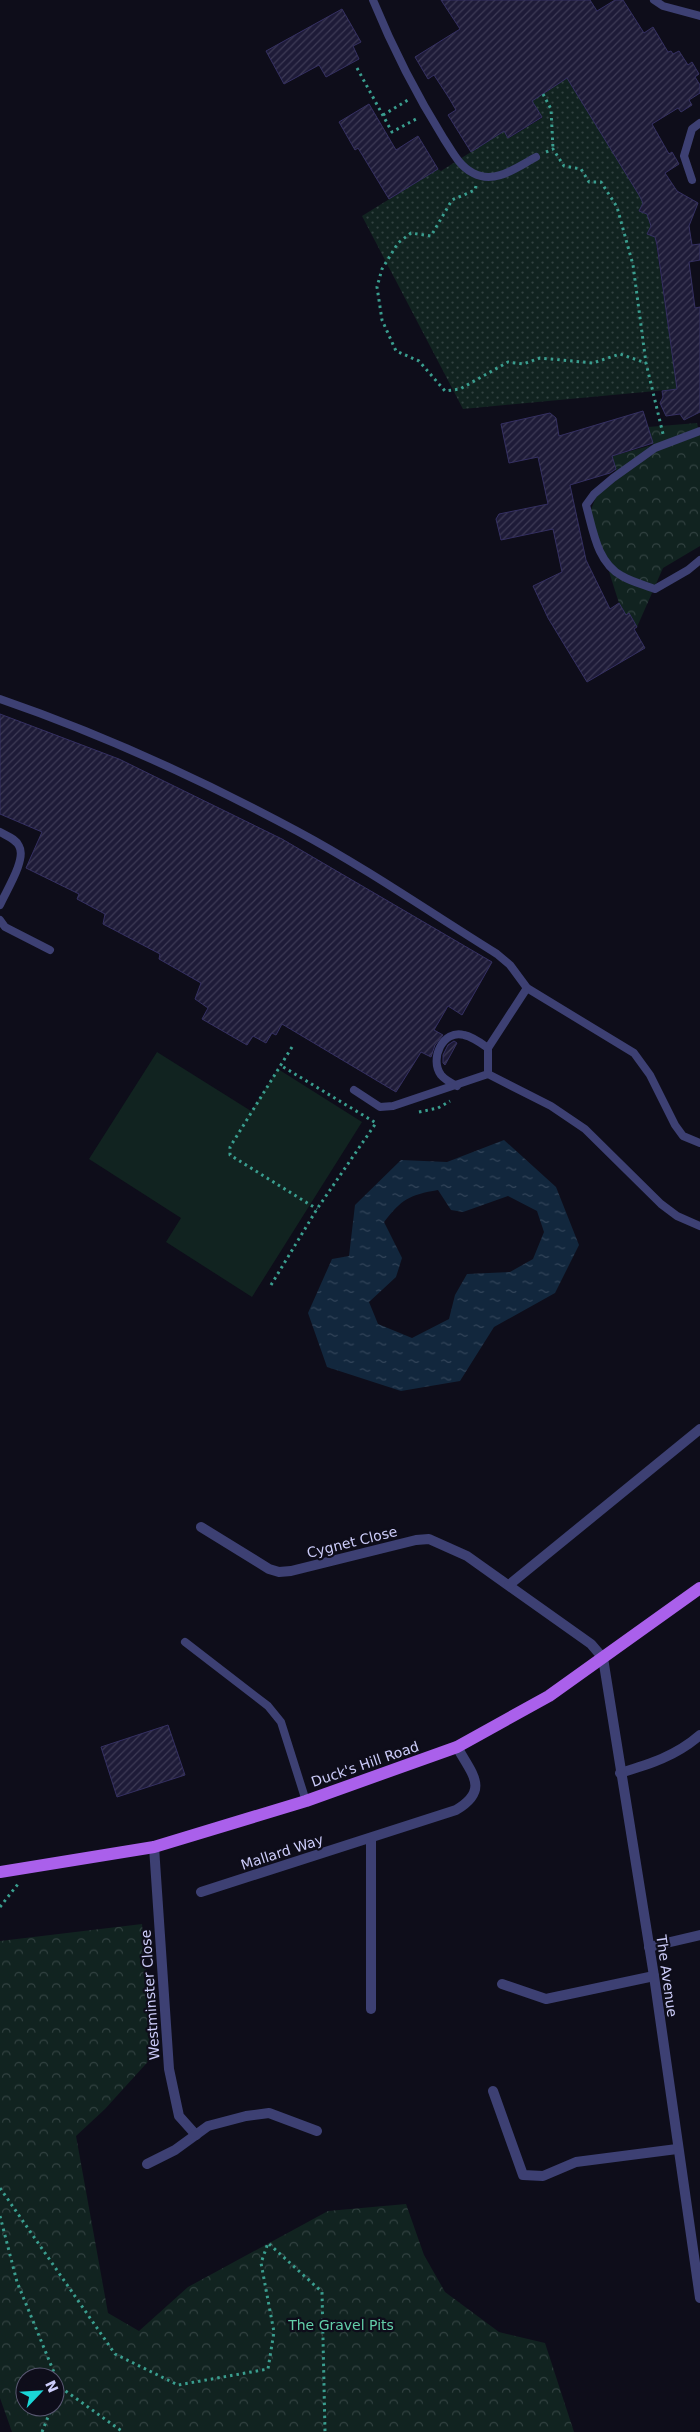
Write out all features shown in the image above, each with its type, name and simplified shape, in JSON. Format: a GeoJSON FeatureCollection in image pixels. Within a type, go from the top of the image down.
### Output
{"type":"FeatureCollection","features":[{"type":"Feature","properties":{"kind":"main road","name":"Duck's Hill Road"},"geometry":{"type":"LineString","coordinates":[[0,1872],[154,1847],[306,1801],[457,1747],[549,1696],[700,1588]]}},
{"type":"Feature","properties":{"kind":"street"},"geometry":{"type":"LineString","coordinates":[[509,1585],[700,1429]]}},
{"type":"Feature","properties":{"kind":"street","name":"Cygnet Close"},"geometry":{"type":"LineString","coordinates":[[201,1527],[269,1569],[279,1572],[291,1571],[385,1546],[429,1539],[467,1556],[591,1644],[602,1658]]}},
{"type":"Feature","properties":{"kind":"street","name":"The Avenue"},"geometry":{"type":"LineString","coordinates":[[602,1658],[654,1976],[677,2149],[700,2298]]}},
{"type":"Feature","properties":{"kind":"street"},"geometry":{"type":"LineString","coordinates":[[620,1773],[657,1762],[685,1748],[700,1734]]}},
{"type":"Feature","properties":{"kind":"street","name":"Mallard Way"},"geometry":{"type":"LineString","coordinates":[[201,1892],[456,1810],[469,1802],[476,1790],[474,1779],[457,1747]]}},
{"type":"Feature","properties":{"kind":"street"},"geometry":{"type":"LineString","coordinates":[[371,1838],[372,2009]]}},
{"type":"Feature","properties":{"kind":"street","name":"Westminster Close"},"geometry":{"type":"LineString","coordinates":[[154,1847],[169,2069],[179,2116],[196,2135]]}},
{"type":"Feature","properties":{"kind":"street"},"geometry":{"type":"LineString","coordinates":[[649,1947],[700,1934]]}},
{"type":"Feature","properties":{"kind":"street"},"geometry":{"type":"LineString","coordinates":[[502,1984],[546,1999],[654,1976]]}},
{"type":"Feature","properties":{"kind":"street"},"geometry":{"type":"LineString","coordinates":[[493,2091],[523,2174],[543,2176],[576,2162],[677,2149]]}},
{"type":"Feature","properties":{"kind":"street"},"geometry":{"type":"LineString","coordinates":[[147,2164],[175,2150],[208,2126],[246,2116],[269,2113],[317,2131]]}},
{"type":"Feature","properties":{"kind":"lane"},"geometry":{"type":"LineString","coordinates":[[373,0],[393,49],[427,112],[461,165],[478,175],[498,177],[536,157]]}},
{"type":"Feature","properties":{"kind":"lane"},"geometry":{"type":"LineString","coordinates":[[654,0],[663,6],[700,16]]}},
{"type":"Feature","properties":{"kind":"lane"},"geometry":{"type":"LineString","coordinates":[[692,180],[684,156],[692,129],[700,123]]}},
{"type":"Feature","properties":{"kind":"lane"},"geometry":{"type":"LineString","coordinates":[[700,431],[655,448],[594,494],[586,505],[605,563],[622,576],[655,589],[688,570],[700,560]]}},
{"type":"Feature","properties":{"kind":"lane"},"geometry":{"type":"LineString","coordinates":[[0,699],[118,743],[298,832],[497,954],[510,965],[527,988],[634,1054],[654,1082],[675,1125],[683,1136],[700,1142]]}},
{"type":"Feature","properties":{"kind":"lane"},"geometry":{"type":"LineString","coordinates":[[0,832],[13,839],[20,846],[22,858],[0,905]]}},
{"type":"Feature","properties":{"kind":"lane"},"geometry":{"type":"LineString","coordinates":[[0,920],[5,927],[50,950]]}},
{"type":"Feature","properties":{"kind":"lane"},"geometry":{"type":"LineString","coordinates":[[488,1074],[488,1048],[527,988]]}},
{"type":"Feature","properties":{"kind":"lane"},"geometry":{"type":"LineString","coordinates":[[457,1086],[446,1080],[438,1069],[435,1059],[443,1042],[455,1035],[463,1034],[488,1048]]}},
{"type":"Feature","properties":{"kind":"lane"},"geometry":{"type":"LineString","coordinates":[[354,1090],[380,1107],[393,1106],[488,1074],[550,1106],[585,1129],[662,1204],[677,1216],[700,1226]]}},
{"type":"Feature","properties":{"kind":"lane"},"geometry":{"type":"LineString","coordinates":[[185,1642],[268,1706],[281,1722],[306,1801]]}},
{"type":"Feature","properties":{"kind":"path"},"geometry":{"type":"LineString","coordinates":[[357,68],[392,132],[427,112]]}},
{"type":"Feature","properties":{"kind":"path"},"geometry":{"type":"LineString","coordinates":[[383,115],[418,94]]}},
{"type":"Feature","properties":{"kind":"path"},"geometry":{"type":"LineString","coordinates":[[543,94],[551,109],[553,149],[564,166],[581,169],[589,182],[601,182],[617,207],[633,265],[646,363],[660,413],[665,444]]}},
{"type":"Feature","properties":{"kind":"path"},"geometry":{"type":"LineString","coordinates":[[536,157],[553,149]]}},
{"type":"Feature","properties":{"kind":"path"},"geometry":{"type":"LineString","coordinates":[[478,175],[475,190],[452,200],[432,236],[411,233],[398,243],[382,269],[377,286],[382,320],[396,351],[419,361],[445,390],[460,389],[508,362],[523,364],[540,358],[593,363],[620,354],[646,363]]}},
{"type":"Feature","properties":{"kind":"path"},"geometry":{"type":"LineString","coordinates":[[292,1046],[230,1148],[230,1155],[317,1209]]}},
{"type":"Feature","properties":{"kind":"path"},"geometry":{"type":"LineString","coordinates":[[270,1285],[317,1209],[376,1123],[280,1065]]}},
{"type":"Feature","properties":{"kind":"path"},"geometry":{"type":"LineString","coordinates":[[0,1907],[31,1868]]}},
{"type":"Feature","properties":{"kind":"path"},"geometry":{"type":"LineString","coordinates":[[0,2188],[115,2354],[178,2385],[268,2369],[274,2332],[261,2263],[268,2243],[322,2292],[325,2432]]}},
{"type":"Feature","properties":{"kind":"path"},"geometry":{"type":"LineString","coordinates":[[0,2216],[17,2282],[52,2367]]}},
{"type":"Feature","properties":{"kind":"path"},"geometry":{"type":"LineString","coordinates":[[65,2391],[123,2432]]}},
{"type":"Feature","properties":{"kind":"path"},"geometry":{"type":"LineString","coordinates":[[42,2432],[48,2417]]}},
{"type":"Feature","properties":{"kind":"green space"},"geometry":{"type":"Polygon","coordinates":[[[567,78],[640,196],[643,203],[642,212],[647,214],[651,226],[649,231],[655,237],[677,389],[463,409],[362,216],[438,169],[441,171],[504,131],[509,138],[542,118],[530,97],[543,94],[567,78]]]}},
{"type":"Feature","properties":{"kind":"green space"},"geometry":{"type":"Polygon","coordinates":[[[697,423],[700,436],[700,546],[663,568],[637,627],[629,613],[626,615],[619,603],[590,512],[596,497],[616,472],[612,456],[653,445],[648,427],[697,423]]]}},
{"type":"Feature","properties":{"kind":"green space"},"geometry":{"type":"Polygon","coordinates":[[[157,1052],[251,1111],[278,1069],[362,1122],[252,1297],[166,1242],[181,1218],[89,1159],[157,1052]]]}},
{"type":"Feature","properties":{"kind":"green space","name":"The Gravel Pits"},"geometry":{"type":"Polygon","coordinates":[[[142,1924],[154,2055],[105,2109],[76,2136],[108,2313],[139,2331],[188,2287],[328,2211],[406,2204],[424,2255],[445,2292],[499,2332],[545,2343],[574,2432],[12,2432],[0,2398],[0,1941],[142,1924]]]}},
{"type":"Feature","properties":{"kind":"water"},"geometry":{"type":"Polygon","coordinates":[[[504,1140],[556,1187],[579,1245],[555,1293],[494,1327],[460,1381],[401,1391],[327,1367],[308,1313],[332,1259],[349,1256],[355,1205],[401,1160],[447,1162],[504,1140]],[[438,1190],[407,1199],[384,1222],[402,1258],[396,1277],[369,1302],[378,1324],[412,1338],[449,1319],[455,1295],[467,1274],[510,1272],[533,1259],[544,1232],[537,1211],[508,1196],[463,1212],[451,1210],[438,1190]]]}},
{"type":"Feature","properties":{"kind":"building"},"geometry":{"type":"Polygon","coordinates":[[[441,0],[590,0],[597,11],[615,0],[623,0],[644,33],[653,27],[668,52],[671,51],[673,54],[679,51],[688,65],[692,62],[699,74],[695,77],[700,85],[700,93],[689,100],[692,105],[681,112],[678,108],[652,124],[669,154],[672,152],[679,164],[665,173],[677,191],[698,203],[689,226],[692,245],[700,244],[700,260],[689,262],[695,308],[700,307],[700,412],[684,420],[680,414],[666,416],[660,403],[663,397],[662,391],[677,389],[655,237],[647,234],[651,226],[647,214],[639,211],[643,203],[639,195],[567,78],[532,101],[542,117],[508,138],[504,131],[471,152],[448,115],[456,110],[449,98],[434,75],[428,79],[415,57],[460,29],[441,0]]]}},
{"type":"Feature","properties":{"kind":"building"},"geometry":{"type":"Polygon","coordinates":[[[342,9],[361,42],[353,46],[359,59],[326,77],[319,65],[284,84],[266,51],[342,9]]]}},
{"type":"Feature","properties":{"kind":"building"},"geometry":{"type":"Polygon","coordinates":[[[369,104],[396,150],[418,136],[438,169],[389,199],[358,148],[355,150],[339,122],[369,104]]]}},
{"type":"Feature","properties":{"kind":"building"},"geometry":{"type":"Polygon","coordinates":[[[643,411],[653,443],[612,456],[616,469],[610,473],[570,485],[586,560],[610,609],[619,603],[626,615],[629,613],[637,627],[634,629],[645,648],[587,682],[548,618],[533,586],[562,572],[553,529],[501,540],[496,519],[499,514],[548,504],[538,457],[509,463],[501,424],[550,413],[556,418],[559,436],[643,411]]]}},
{"type":"Feature","properties":{"kind":"building"},"geometry":{"type":"Polygon","coordinates":[[[0,714],[119,759],[282,839],[492,962],[462,1015],[448,1006],[434,1030],[443,1035],[435,1045],[431,1057],[421,1052],[396,1092],[282,1024],[276,1035],[272,1033],[266,1043],[253,1036],[247,1045],[202,1019],[208,1008],[195,999],[201,983],[159,959],[160,954],[103,924],[105,914],[77,899],[79,894],[26,868],[42,832],[0,814],[0,714]]]}},
{"type":"Feature","properties":{"kind":"building"},"geometry":{"type":"Polygon","coordinates":[[[454,1041],[457,1043],[445,1065],[443,1063],[443,1055],[448,1045],[454,1041]]]}},
{"type":"Feature","properties":{"kind":"building"},"geometry":{"type":"Polygon","coordinates":[[[168,1725],[185,1775],[117,1797],[101,1747],[168,1725]]]}}]}
